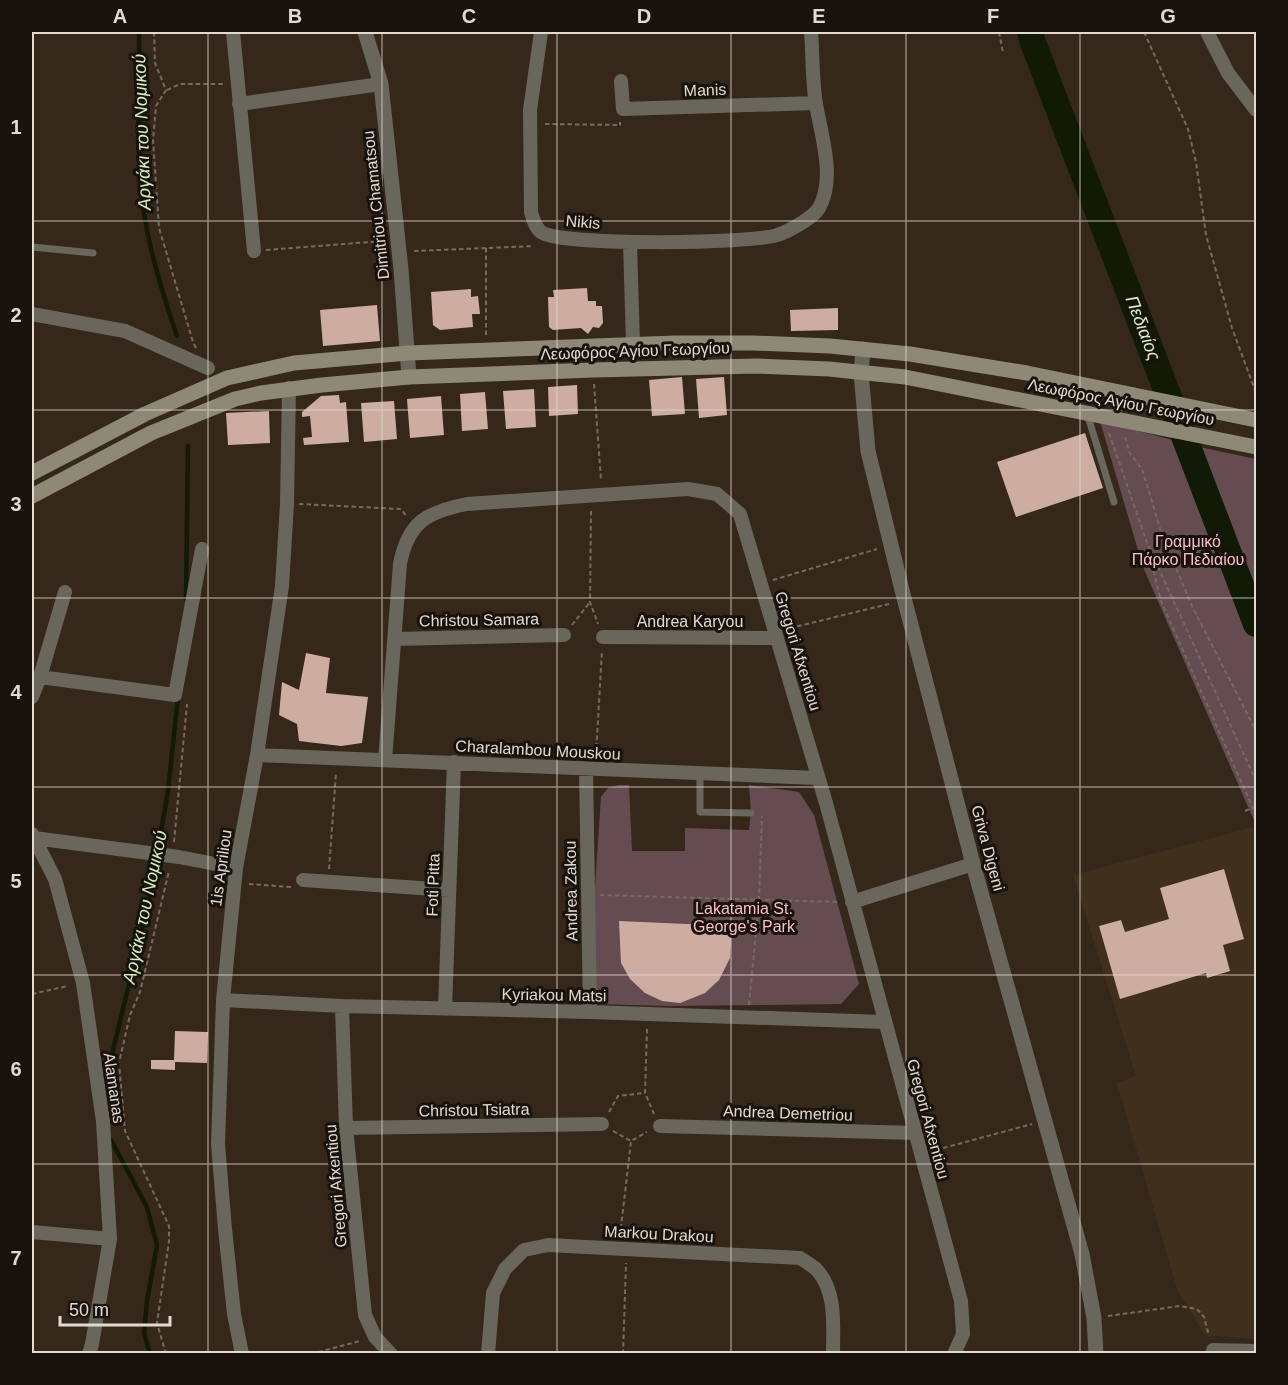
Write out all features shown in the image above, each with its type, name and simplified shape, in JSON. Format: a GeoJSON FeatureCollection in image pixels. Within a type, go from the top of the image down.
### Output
{"type":"FeatureCollection","features":[{"type":"Feature","properties":{"kind":"main road","name":"Λεωφόρος Αγίου Γεωργίου"},"geometry":{"type":"LineString","coordinates":[[32,473],[145,414],[227,378],[294,363],[408,353],[633,344],[754,343],[863,349],[1027,373],[1253,419]]}},
{"type":"Feature","properties":{"kind":"main road","name":"Λεωφόρος Αγίου Γεωργίου"},"geometry":{"type":"LineString","coordinates":[[32,496],[152,434],[235,399],[289,388],[409,377],[679,367],[766,366],[829,369],[905,377],[1087,412],[1121,426],[1257,447]]}},
{"type":"Feature","properties":{"kind":"street"},"geometry":{"type":"LineString","coordinates":[[233,32],[254,251]]}},
{"type":"Feature","properties":{"kind":"street","name":"Dimitriou Chamatsou"},"geometry":{"type":"LineString","coordinates":[[365,32],[381,84],[409,377]]}},
{"type":"Feature","properties":{"kind":"street","name":"Nikis"},"geometry":{"type":"LineString","coordinates":[[541,32],[530,110],[531,212],[535,224],[542,232],[560,237],[630,243],[754,239],[777,235],[804,220],[819,208],[825,188],[827,159],[816,104]]}},
{"type":"Feature","properties":{"kind":"street"},"geometry":{"type":"LineString","coordinates":[[811,32],[816,104]]}},
{"type":"Feature","properties":{"kind":"street"},"geometry":{"type":"LineString","coordinates":[[1207,32],[1228,73],[1257,110]]}},
{"type":"Feature","properties":{"kind":"street"},"geometry":{"type":"LineString","coordinates":[[621,81],[623,109]]}},
{"type":"Feature","properties":{"kind":"street"},"geometry":{"type":"LineString","coordinates":[[239,104],[381,84]]}},
{"type":"Feature","properties":{"kind":"street","name":"Manis"},"geometry":{"type":"LineString","coordinates":[[623,109],[816,104]]}},
{"type":"Feature","properties":{"kind":"street"},"geometry":{"type":"LineString","coordinates":[[630,243],[633,344]]}},
{"type":"Feature","properties":{"kind":"street"},"geometry":{"type":"LineString","coordinates":[[32,314],[125,332],[208,368]]}},
{"type":"Feature","properties":{"kind":"street","name":"Griva Digeni"},"geometry":{"type":"LineString","coordinates":[[863,349],[861,373],[868,451],[973,864],[1082,1254],[1094,1318],[1096,1353]]}},
{"type":"Feature","properties":{"kind":"street","name":"1is Apriliou"},"geometry":{"type":"LineString","coordinates":[[242,1353],[234,1314],[225,1238],[218,1144],[223,1000],[236,867],[257,755],[282,586],[287,504],[289,388]]}},
{"type":"Feature","properties":{"kind":"street","name":"Gregori Afxentiou"},"geometry":{"type":"LineString","coordinates":[[414,526],[426,516],[445,508],[467,504],[688,489],[717,494],[740,514],[818,777],[961,1301],[963,1334],[954,1353]]}},
{"type":"Feature","properties":{"kind":"street"},"geometry":{"type":"LineString","coordinates":[[385,760],[404,546],[414,526]]}},
{"type":"Feature","properties":{"kind":"street"},"geometry":{"type":"LineString","coordinates":[[40,677],[175,695],[202,549]]}},
{"type":"Feature","properties":{"kind":"street"},"geometry":{"type":"LineString","coordinates":[[32,697],[65,592]]}},
{"type":"Feature","properties":{"kind":"street","name":"Christou Samara"},"geometry":{"type":"LineString","coordinates":[[395,639],[564,635]]}},
{"type":"Feature","properties":{"kind":"street","name":"Andrea Karyou"},"geometry":{"type":"LineString","coordinates":[[603,637],[776,635]]}},
{"type":"Feature","properties":{"kind":"street","name":"Charalambou Mouskou"},"geometry":{"type":"LineString","coordinates":[[257,755],[454,762],[591,770],[818,777]]}},
{"type":"Feature","properties":{"kind":"street","name":"Foti Pitta"},"geometry":{"type":"LineString","coordinates":[[445,1010],[454,762]]}},
{"type":"Feature","properties":{"kind":"street","name":"Andrea Zakou"},"geometry":{"type":"LineString","coordinates":[[590,1012],[588,894],[591,770]]}},
{"type":"Feature","properties":{"kind":"street"},"geometry":{"type":"LineString","coordinates":[[33,836],[176,856],[236,867]]}},
{"type":"Feature","properties":{"kind":"street","name":"Alamanas"},"geometry":{"type":"LineString","coordinates":[[33,836],[55,879],[82,983],[103,1121],[110,1239],[89,1353]]}},
{"type":"Feature","properties":{"kind":"street"},"geometry":{"type":"LineString","coordinates":[[852,902],[973,864]]}},
{"type":"Feature","properties":{"kind":"street"},"geometry":{"type":"LineString","coordinates":[[303,880],[449,890]]}},
{"type":"Feature","properties":{"kind":"street","name":"Kyriakou Matsi"},"geometry":{"type":"LineString","coordinates":[[223,1000],[445,1010],[590,1012],[884,1022]]}},
{"type":"Feature","properties":{"kind":"street","name":"Gregori Afxentiou"},"geometry":{"type":"LineString","coordinates":[[342,1006],[346,1128],[365,1315],[375,1337],[391,1353]]}},
{"type":"Feature","properties":{"kind":"street","name":"Christou Tsiatra"},"geometry":{"type":"LineString","coordinates":[[346,1128],[602,1124]]}},
{"type":"Feature","properties":{"kind":"street","name":"Andrea Demetriou"},"geometry":{"type":"LineString","coordinates":[[660,1126],[915,1133]]}},
{"type":"Feature","properties":{"kind":"street"},"geometry":{"type":"LineString","coordinates":[[32,1232],[110,1239]]}},
{"type":"Feature","properties":{"kind":"street","name":"Markou Drakou"},"geometry":{"type":"LineString","coordinates":[[488,1353],[493,1293],[505,1269],[524,1250],[548,1245],[800,1258],[816,1270],[828,1288],[832,1309],[833,1353]]}},
{"type":"Feature","properties":{"kind":"street"},"geometry":{"type":"LineString","coordinates":[[1213,1352],[1257,1351]]}},
{"type":"Feature","properties":{"kind":"lane"},"geometry":{"type":"LineString","coordinates":[[32,247],[93,253]]}},
{"type":"Feature","properties":{"kind":"lane"},"geometry":{"type":"LineString","coordinates":[[1087,412],[1114,502]]}},
{"type":"Feature","properties":{"kind":"lane"},"geometry":{"type":"LineString","coordinates":[[700,773],[700,812],[751,813]]}},
{"type":"Feature","properties":{"kind":"path"},"geometry":{"type":"LineString","coordinates":[[154,32],[155,63],[166,90]]}},
{"type":"Feature","properties":{"kind":"path"},"geometry":{"type":"LineString","coordinates":[[999,32],[1003,53]]}},
{"type":"Feature","properties":{"kind":"path"},"geometry":{"type":"LineString","coordinates":[[1144,32],[1188,129],[1196,162],[1206,235],[1232,328],[1257,393]]}},
{"type":"Feature","properties":{"kind":"path"},"geometry":{"type":"LineString","coordinates":[[208,368],[193,342],[159,228],[153,140],[156,106],[166,90],[180,84],[237,85]]}},
{"type":"Feature","properties":{"kind":"path"},"geometry":{"type":"LineString","coordinates":[[530,124],[620,125],[623,109]]}},
{"type":"Feature","properties":{"kind":"path"},"geometry":{"type":"LineString","coordinates":[[254,251],[398,246],[486,248],[535,246],[542,232]]}},
{"type":"Feature","properties":{"kind":"path"},"geometry":{"type":"LineString","coordinates":[[486,248],[486,350]]}},
{"type":"Feature","properties":{"kind":"path"},"geometry":{"type":"LineString","coordinates":[[591,770],[603,637],[591,602],[596,496],[594,379]]}},
{"type":"Feature","properties":{"kind":"path"},"geometry":{"type":"LineString","coordinates":[[1121,426],[1129,452],[1142,469],[1162,535],[1192,606],[1257,731]]}},
{"type":"Feature","properties":{"kind":"path"},"geometry":{"type":"LineString","coordinates":[[1108,432],[1147,543],[1257,781]]}},
{"type":"Feature","properties":{"kind":"path"},"geometry":{"type":"LineString","coordinates":[[287,504],[401,509],[414,526]]}},
{"type":"Feature","properties":{"kind":"path"},"geometry":{"type":"LineString","coordinates":[[1147,543],[1161,601],[1257,815]]}},
{"type":"Feature","properties":{"kind":"path"},"geometry":{"type":"LineString","coordinates":[[761,584],[891,544]]}},
{"type":"Feature","properties":{"kind":"path"},"geometry":{"type":"LineString","coordinates":[[776,635],[905,601]]}},
{"type":"Feature","properties":{"kind":"path"},"geometry":{"type":"LineString","coordinates":[[564,635],[591,602]]}},
{"type":"Feature","properties":{"kind":"path"},"geometry":{"type":"LineString","coordinates":[[166,1353],[157,1323],[169,1241],[169,1226],[125,1131],[119,1063],[130,1015],[140,992],[176,856],[187,704]]}},
{"type":"Feature","properties":{"kind":"path"},"geometry":{"type":"LineString","coordinates":[[329,881],[337,758]]}},
{"type":"Feature","properties":{"kind":"path"},"geometry":{"type":"LineString","coordinates":[[1245,811],[1254,807]]}},
{"type":"Feature","properties":{"kind":"path"},"geometry":{"type":"LineString","coordinates":[[748,1017],[759,899],[763,813],[751,813]]}},
{"type":"Feature","properties":{"kind":"path"},"geometry":{"type":"LineString","coordinates":[[234,883],[290,887],[303,880]]}},
{"type":"Feature","properties":{"kind":"path"},"geometry":{"type":"LineString","coordinates":[[588,894],[852,902]]}},
{"type":"Feature","properties":{"kind":"path"},"geometry":{"type":"LineString","coordinates":[[32,994],[82,983]]}},
{"type":"Feature","properties":{"kind":"path"},"geometry":{"type":"LineString","coordinates":[[631,1141],[660,1126],[645,1093],[647,1014]]}},
{"type":"Feature","properties":{"kind":"path"},"geometry":{"type":"LineString","coordinates":[[631,1141],[602,1124],[618,1096],[645,1093]]}},
{"type":"Feature","properties":{"kind":"path"},"geometry":{"type":"LineString","coordinates":[[921,1154],[1046,1120]]}},
{"type":"Feature","properties":{"kind":"path"},"geometry":{"type":"LineString","coordinates":[[623,1353],[622,1248],[631,1141]]}},
{"type":"Feature","properties":{"kind":"path"},"geometry":{"type":"LineString","coordinates":[[1094,1318],[1180,1306],[1197,1309],[1204,1317],[1213,1352]]}},
{"type":"Feature","properties":{"kind":"path"},"geometry":{"type":"LineString","coordinates":[[311,1353],[375,1337]]}},
{"type":"Feature","properties":{"kind":"shaded area"},"geometry":{"type":"Polygon","coordinates":[[[1253,827],[1256,840],[1256,1339],[1205,1335],[1177,1289],[1117,1083],[1136,1076],[1073,875],[1253,827]]]}},
{"type":"Feature","properties":{"kind":"green space","name":"Γραμμικό Πάρκο Πεδιαίου"},"geometry":{"type":"Polygon","coordinates":[[[1100,421],[1195,446],[1256,459],[1256,825],[1143,567],[1100,421]]]}},
{"type":"Feature","properties":{"kind":"green space","name":"Lakatamia St. George's Park"},"geometry":{"type":"Polygon","coordinates":[[[629,785],[632,851],[685,851],[685,828],[749,830],[751,813],[749,785],[799,792],[814,815],[859,984],[841,1004],[668,1006],[596,1004],[593,917],[601,797],[608,788],[629,785]]]}},
{"type":"Feature","properties":{"kind":"building"},"geometry":{"type":"Polygon","coordinates":[[[587,288],[588,301],[596,301],[596,306],[602,306],[603,323],[599,328],[593,327],[588,334],[581,328],[553,330],[549,327],[548,297],[554,297],[553,290],[587,288]]]}},
{"type":"Feature","properties":{"kind":"building"},"geometry":{"type":"Polygon","coordinates":[[[471,289],[471,297],[478,296],[480,314],[472,314],[473,327],[440,330],[433,325],[431,292],[471,289]]]}},
{"type":"Feature","properties":{"kind":"building"},"geometry":{"type":"Polygon","coordinates":[[[377,305],[380,341],[323,346],[320,310],[377,305]]]}},
{"type":"Feature","properties":{"kind":"building"},"geometry":{"type":"Polygon","coordinates":[[[838,308],[838,330],[791,331],[790,310],[838,308]]]}},
{"type":"Feature","properties":{"kind":"building"},"geometry":{"type":"Polygon","coordinates":[[[682,377],[685,414],[652,416],[649,380],[682,377]]]}},
{"type":"Feature","properties":{"kind":"building"},"geometry":{"type":"Polygon","coordinates":[[[724,377],[727,415],[699,418],[696,379],[724,377]]]}},
{"type":"Feature","properties":{"kind":"building"},"geometry":{"type":"Polygon","coordinates":[[[577,385],[578,414],[549,416],[548,387],[577,385]]]}},
{"type":"Feature","properties":{"kind":"building"},"geometry":{"type":"Polygon","coordinates":[[[534,389],[536,427],[506,429],[503,391],[534,389]]]}},
{"type":"Feature","properties":{"kind":"building"},"geometry":{"type":"Polygon","coordinates":[[[485,392],[488,429],[462,431],[460,394],[485,392]]]}},
{"type":"Feature","properties":{"kind":"building"},"geometry":{"type":"Polygon","coordinates":[[[339,395],[340,403],[346,402],[349,442],[304,445],[303,438],[312,437],[310,416],[302,417],[302,412],[321,396],[339,395]]]}},
{"type":"Feature","properties":{"kind":"building"},"geometry":{"type":"Polygon","coordinates":[[[441,396],[444,435],[410,438],[407,399],[441,396]]]}},
{"type":"Feature","properties":{"kind":"building"},"geometry":{"type":"Polygon","coordinates":[[[394,401],[397,439],[364,442],[361,403],[394,401]]]}},
{"type":"Feature","properties":{"kind":"building"},"geometry":{"type":"Polygon","coordinates":[[[269,411],[270,443],[228,445],[226,413],[269,411]]]}},
{"type":"Feature","properties":{"kind":"building"},"geometry":{"type":"Polygon","coordinates":[[[1085,433],[1103,488],[1016,517],[997,462],[1085,433]]]}},
{"type":"Feature","properties":{"kind":"building"},"geometry":{"type":"Polygon","coordinates":[[[306,653],[330,658],[326,693],[368,697],[362,743],[341,746],[299,741],[297,724],[279,715],[282,682],[299,690],[306,653]]]}},
{"type":"Feature","properties":{"kind":"building"},"geometry":{"type":"Polygon","coordinates":[[[1224,869],[1244,939],[1223,945],[1230,971],[1207,978],[1206,973],[1120,999],[1099,926],[1121,920],[1125,932],[1169,919],[1160,888],[1224,869]]]}},
{"type":"Feature","properties":{"kind":"building"},"geometry":{"type":"Polygon","coordinates":[[[619,921],[732,926],[730,958],[719,980],[705,993],[680,1003],[662,1001],[645,993],[630,979],[621,963],[619,921]]]}},
{"type":"Feature","properties":{"kind":"building"},"geometry":{"type":"Polygon","coordinates":[[[175,1031],[208,1032],[207,1063],[175,1062],[175,1070],[151,1069],[151,1060],[174,1060],[175,1031]]]}},
{"type":"Feature","properties":{"kind":"waterway","name":"Αργάκι του Νομικού"},"geometry":{"type":"LineString","coordinates":[[139,32],[138,131],[143,206],[156,270],[177,336]]}},
{"type":"Feature","properties":{"kind":"waterway","name":"Πεδιαίος"},"geometry":{"type":"LineString","coordinates":[[1030,32],[1256,624]]}},
{"type":"Feature","properties":{"kind":"waterway","name":"Αργάκι του Νομικού"},"geometry":{"type":"LineString","coordinates":[[186,599],[188,446]]}},
{"type":"Feature","properties":{"kind":"waterway","name":"Αργάκι του Νομικού"},"geometry":{"type":"LineString","coordinates":[[110,1122],[107,1075],[148,906],[168,791],[178,697]]}},
{"type":"Feature","properties":{"kind":"waterway","name":"Αργάκι του Νομικού"},"geometry":{"type":"LineString","coordinates":[[111,1140],[147,1207],[157,1245],[144,1333],[150,1354]]}}]}
